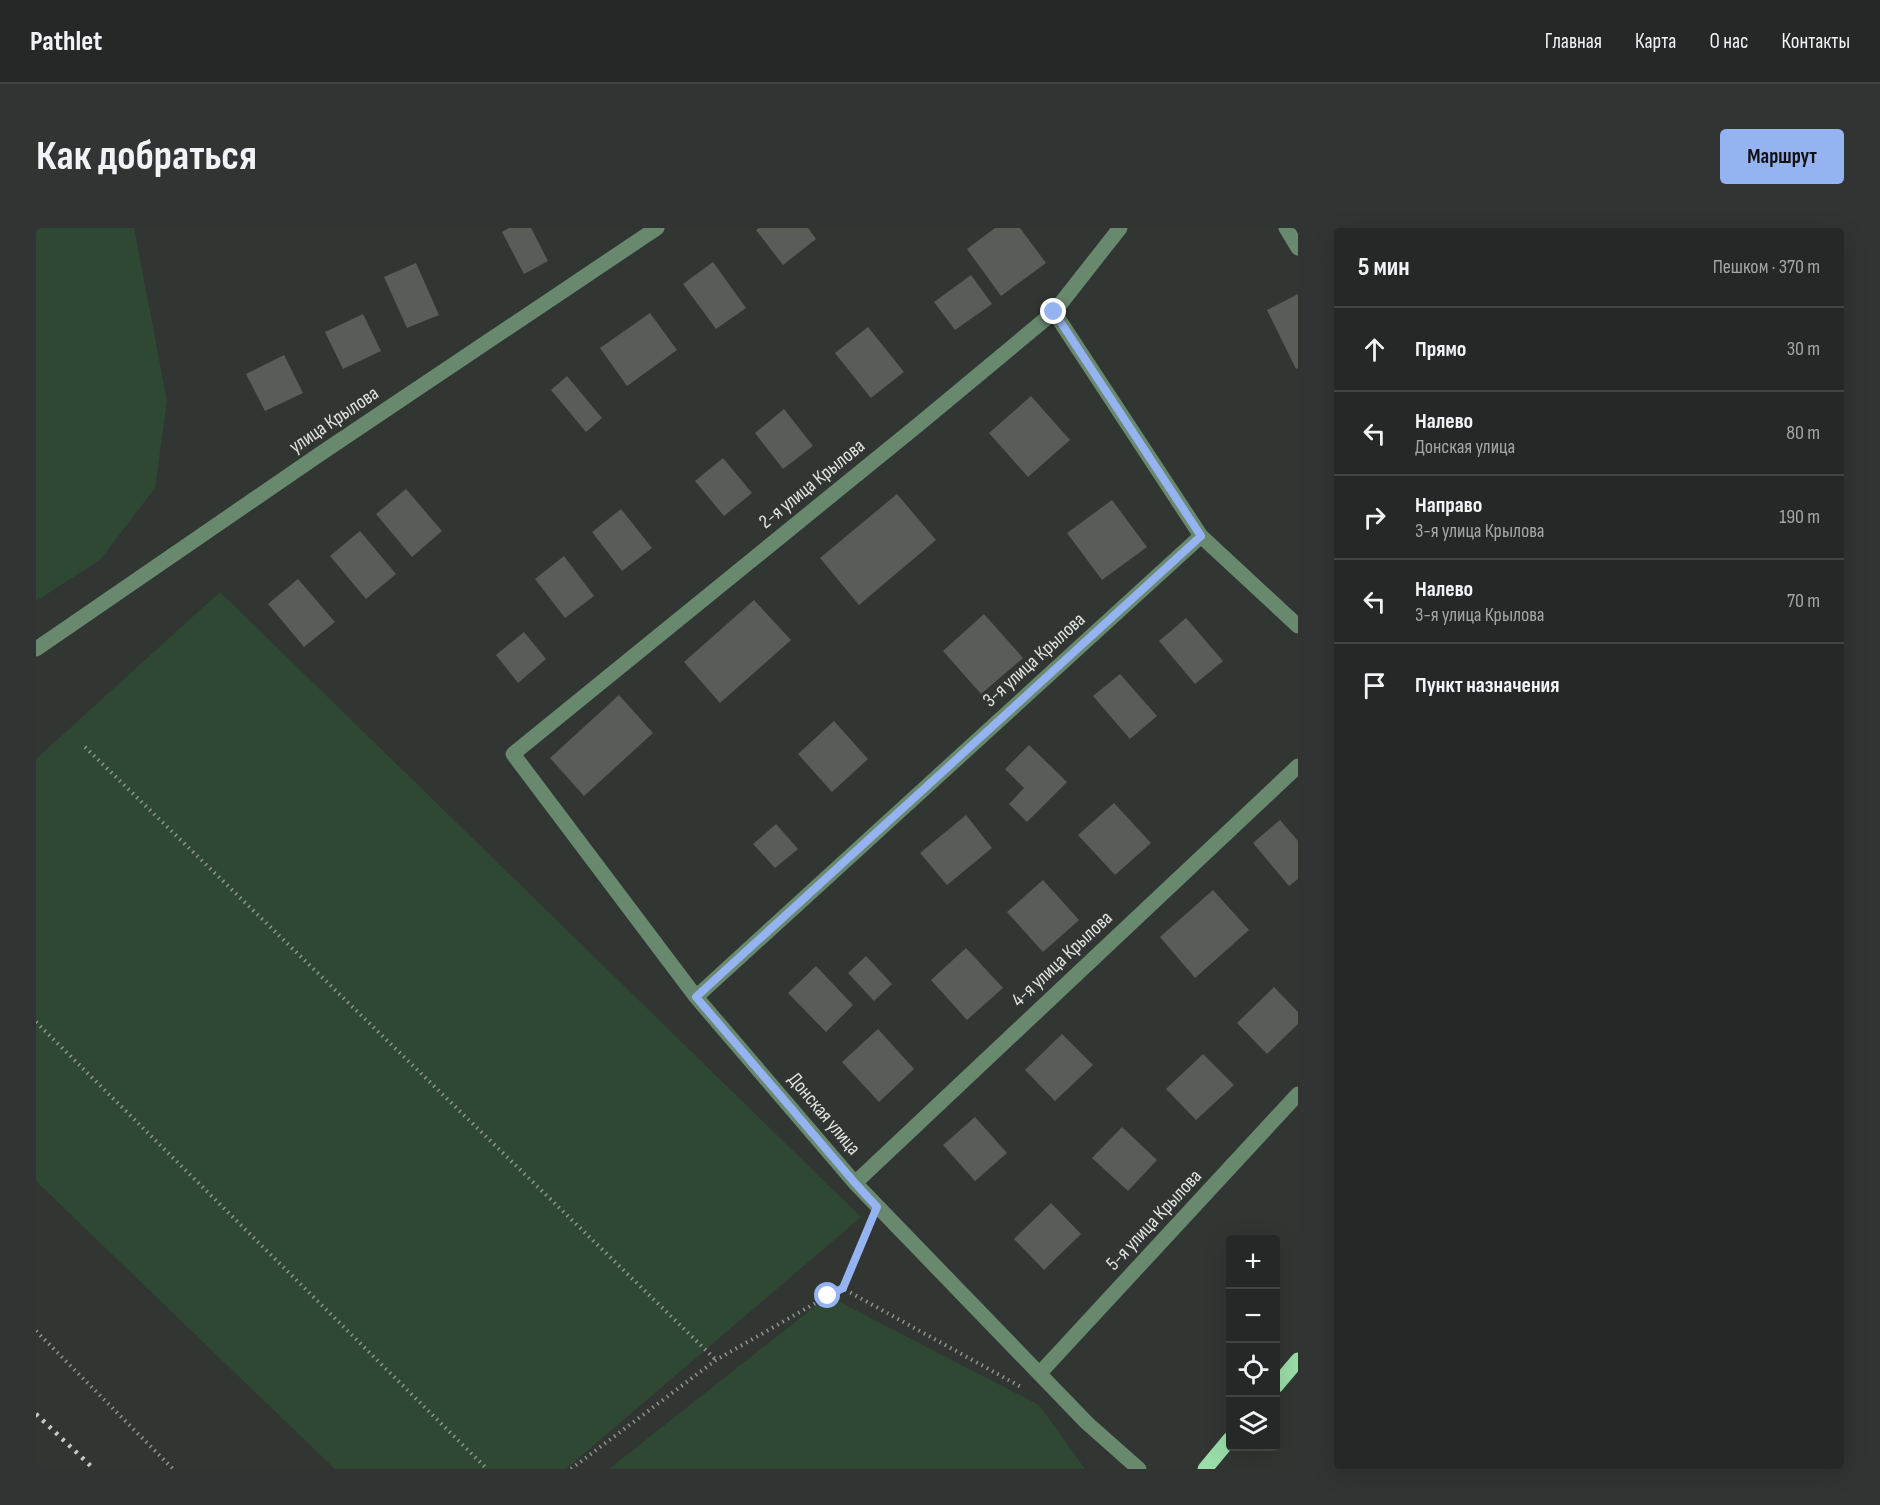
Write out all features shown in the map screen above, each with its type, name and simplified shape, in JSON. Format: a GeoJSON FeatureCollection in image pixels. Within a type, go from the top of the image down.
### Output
{"type":"FeatureCollection","features":[{"type":"Feature","properties":{"kind":"main road"},"geometry":{"type":"LineString","coordinates":[[1280,1380],[1298,1360]]}},
{"type":"Feature","properties":{"kind":"main road"},"geometry":{"type":"LineString","coordinates":[[1205,1469],[1226,1444]]}},
{"type":"Feature","properties":{"kind":"street","name":"улица Крылова"},"geometry":{"type":"LineString","coordinates":[[36,649],[320,454],[657,228]]}},
{"type":"Feature","properties":{"kind":"street","name":"2-я улица Крылова"},"geometry":{"type":"LineString","coordinates":[[513,754],[1054,312],[1120,228]]}},
{"type":"Feature","properties":{"kind":"street"},"geometry":{"type":"LineString","coordinates":[[1286,228],[1298,248]]}},
{"type":"Feature","properties":{"kind":"street"},"geometry":{"type":"LineString","coordinates":[[1054,312],[1201,536],[1298,626]]}},
{"type":"Feature","properties":{"kind":"street","name":"3-я улица Крылова"},"geometry":{"type":"LineString","coordinates":[[696,997],[1201,536]]}},
{"type":"Feature","properties":{"kind":"street","name":"Донская улица"},"geometry":{"type":"LineString","coordinates":[[513,754],[696,997],[855,1183],[1087,1423],[1139,1469]]}},
{"type":"Feature","properties":{"kind":"street","name":"4-я улица Крылова"},"geometry":{"type":"LineString","coordinates":[[855,1183],[1298,766]]}},
{"type":"Feature","properties":{"kind":"street","name":"5-я улица Крылова"},"geometry":{"type":"LineString","coordinates":[[1040,1373],[1298,1094]]}},
{"type":"Feature","properties":{"kind":"path"},"geometry":{"type":"LineString","coordinates":[[85,747],[716,1360]]}},
{"type":"Feature","properties":{"kind":"path"},"geometry":{"type":"LineString","coordinates":[[36,1022],[488,1469]]}},
{"type":"Feature","properties":{"kind":"path"},"geometry":{"type":"LineString","coordinates":[[572,1469],[716,1360],[843,1288],[877,1207]]}},
{"type":"Feature","properties":{"kind":"path"},"geometry":{"type":"LineString","coordinates":[[843,1288],[1026,1389]]}},
{"type":"Feature","properties":{"kind":"path"},"geometry":{"type":"LineString","coordinates":[[36,1330],[173,1469]]}},
{"type":"Feature","properties":{"kind":"green space"},"geometry":{"type":"Polygon","coordinates":[[[36,228],[134,228],[167,401],[155,488],[100,560],[36,601],[36,228]]]}},
{"type":"Feature","properties":{"kind":"green space"},"geometry":{"type":"Polygon","coordinates":[[[220,592],[861,1217],[566,1469],[335,1469],[36,1181],[36,759],[220,592]]]}},
{"type":"Feature","properties":{"kind":"green space"},"geometry":{"type":"Polygon","coordinates":[[[828,1296],[1039,1405],[1085,1469],[609,1469],[828,1296]]]}},
{"type":"Feature","properties":{"kind":"building"},"geometry":{"type":"Polygon","coordinates":[[[509,228],[531,228],[548,261],[524,274],[502,232],[509,228]]]}},
{"type":"Feature","properties":{"kind":"building"},"geometry":{"type":"Polygon","coordinates":[[[759,228],[808,228],[816,239],[783,265],[756,230],[759,228]]]}},
{"type":"Feature","properties":{"kind":"building"},"geometry":{"type":"Polygon","coordinates":[[[995,228],[1020,228],[1046,263],[1001,296],[967,249],[995,228]]]}},
{"type":"Feature","properties":{"kind":"building"},"geometry":{"type":"Polygon","coordinates":[[[713,262],[746,308],[716,329],[683,284],[713,262]]]}},
{"type":"Feature","properties":{"kind":"building"},"geometry":{"type":"Polygon","coordinates":[[[416,263],[439,315],[407,328],[384,277],[416,263]]]}},
{"type":"Feature","properties":{"kind":"building"},"geometry":{"type":"Polygon","coordinates":[[[971,275],[992,304],[955,330],[934,302],[971,275]]]}},
{"type":"Feature","properties":{"kind":"building"},"geometry":{"type":"Polygon","coordinates":[[[1298,294],[1298,368],[1296,369],[1267,310],[1298,294]]]}},
{"type":"Feature","properties":{"kind":"building"},"geometry":{"type":"Polygon","coordinates":[[[650,313],[677,350],[627,386],[600,348],[650,313]]]}},
{"type":"Feature","properties":{"kind":"building"},"geometry":{"type":"Polygon","coordinates":[[[363,314],[381,351],[343,369],[325,332],[363,314]]]}},
{"type":"Feature","properties":{"kind":"building"},"geometry":{"type":"Polygon","coordinates":[[[868,327],[904,372],[871,398],[835,353],[868,327]]]}},
{"type":"Feature","properties":{"kind":"building"},"geometry":{"type":"Polygon","coordinates":[[[284,355],[303,393],[265,411],[246,374],[284,355]]]}},
{"type":"Feature","properties":{"kind":"building"},"geometry":{"type":"Polygon","coordinates":[[[567,376],[602,418],[586,432],[551,390],[567,376]]]}},
{"type":"Feature","properties":{"kind":"building"},"geometry":{"type":"Polygon","coordinates":[[[1031,396],[1070,440],[1028,477],[989,433],[1031,396]]]}},
{"type":"Feature","properties":{"kind":"building"},"geometry":{"type":"Polygon","coordinates":[[[784,409],[813,446],[783,469],[755,433],[784,409]]]}},
{"type":"Feature","properties":{"kind":"building"},"geometry":{"type":"Polygon","coordinates":[[[723,458],[752,493],[724,516],[695,481],[723,458]]]}},
{"type":"Feature","properties":{"kind":"building"},"geometry":{"type":"Polygon","coordinates":[[[406,489],[442,531],[412,557],[376,514],[406,489]]]}},
{"type":"Feature","properties":{"kind":"building"},"geometry":{"type":"Polygon","coordinates":[[[897,494],[936,540],[859,605],[820,558],[897,494]]]}},
{"type":"Feature","properties":{"kind":"building"},"geometry":{"type":"Polygon","coordinates":[[[1112,500],[1147,547],[1102,580],[1067,533],[1112,500]]]}},
{"type":"Feature","properties":{"kind":"building"},"geometry":{"type":"Polygon","coordinates":[[[621,509],[652,548],[622,571],[592,532],[621,509]]]}},
{"type":"Feature","properties":{"kind":"building"},"geometry":{"type":"Polygon","coordinates":[[[360,531],[396,574],[366,599],[330,556],[360,531]]]}},
{"type":"Feature","properties":{"kind":"building"},"geometry":{"type":"Polygon","coordinates":[[[564,556],[594,596],[565,618],[535,579],[564,556]]]}},
{"type":"Feature","properties":{"kind":"building"},"geometry":{"type":"Polygon","coordinates":[[[298,579],[335,622],[304,647],[268,604],[298,579]]]}},
{"type":"Feature","properties":{"kind":"building"},"geometry":{"type":"Polygon","coordinates":[[[754,600],[791,640],[720,703],[684,662],[754,600]]]}},
{"type":"Feature","properties":{"kind":"building"},"geometry":{"type":"Polygon","coordinates":[[[984,614],[1023,658],[981,694],[943,651],[984,614]]]}},
{"type":"Feature","properties":{"kind":"building"},"geometry":{"type":"Polygon","coordinates":[[[1186,618],[1223,661],[1195,684],[1159,641],[1186,618]]]}},
{"type":"Feature","properties":{"kind":"building"},"geometry":{"type":"Polygon","coordinates":[[[524,632],[546,659],[518,683],[496,655],[524,632]]]}},
{"type":"Feature","properties":{"kind":"building"},"geometry":{"type":"Polygon","coordinates":[[[1120,674],[1157,716],[1130,739],[1093,696],[1120,674]]]}},
{"type":"Feature","properties":{"kind":"building"},"geometry":{"type":"Polygon","coordinates":[[[619,695],[653,733],[584,796],[550,758],[619,695]]]}},
{"type":"Feature","properties":{"kind":"building"},"geometry":{"type":"Polygon","coordinates":[[[834,721],[868,759],[832,792],[798,754],[834,721]]]}},
{"type":"Feature","properties":{"kind":"building"},"geometry":{"type":"Polygon","coordinates":[[[1029,745],[1067,782],[1027,822],[1009,804],[1024,788],[1005,769],[1029,745]]]}},
{"type":"Feature","properties":{"kind":"building"},"geometry":{"type":"Polygon","coordinates":[[[1114,803],[1151,843],[1115,875],[1078,835],[1114,803]]]}},
{"type":"Feature","properties":{"kind":"building"},"geometry":{"type":"Polygon","coordinates":[[[966,815],[992,848],[947,885],[920,853],[966,815]]]}},
{"type":"Feature","properties":{"kind":"building"},"geometry":{"type":"Polygon","coordinates":[[[1280,820],[1298,841],[1298,879],[1289,886],[1253,843],[1280,820]]]}},
{"type":"Feature","properties":{"kind":"building"},"geometry":{"type":"Polygon","coordinates":[[[776,824],[798,849],[775,868],[753,844],[776,824]]]}},
{"type":"Feature","properties":{"kind":"building"},"geometry":{"type":"Polygon","coordinates":[[[1043,880],[1079,920],[1043,952],[1007,912],[1043,880]]]}},
{"type":"Feature","properties":{"kind":"building"},"geometry":{"type":"Polygon","coordinates":[[[1213,890],[1249,930],[1195,978],[1160,937],[1213,890]]]}},
{"type":"Feature","properties":{"kind":"building"},"geometry":{"type":"Polygon","coordinates":[[[966,948],[1003,988],[967,1020],[931,980],[966,948]]]}},
{"type":"Feature","properties":{"kind":"building"},"geometry":{"type":"Polygon","coordinates":[[[866,956],[892,984],[874,1001],[848,973],[866,956]]]}},
{"type":"Feature","properties":{"kind":"building"},"geometry":{"type":"Polygon","coordinates":[[[816,966],[853,1005],[826,1032],[788,993],[816,966]]]}},
{"type":"Feature","properties":{"kind":"building"},"geometry":{"type":"Polygon","coordinates":[[[1274,987],[1298,1012],[1298,1024],[1267,1054],[1237,1023],[1274,987]]]}},
{"type":"Feature","properties":{"kind":"building"},"geometry":{"type":"Polygon","coordinates":[[[878,1029],[914,1069],[879,1102],[842,1062],[878,1029]]]}},
{"type":"Feature","properties":{"kind":"building"},"geometry":{"type":"Polygon","coordinates":[[[1062,1034],[1093,1065],[1055,1101],[1025,1070],[1062,1034]]]}},
{"type":"Feature","properties":{"kind":"building"},"geometry":{"type":"Polygon","coordinates":[[[1203,1054],[1234,1085],[1196,1120],[1166,1089],[1203,1054]]]}},
{"type":"Feature","properties":{"kind":"building"},"geometry":{"type":"Polygon","coordinates":[[[975,1117],[1007,1153],[975,1181],[943,1145],[975,1117]]]}},
{"type":"Feature","properties":{"kind":"building"},"geometry":{"type":"Polygon","coordinates":[[[1122,1127],[1157,1160],[1128,1191],[1092,1158],[1122,1127]]]}},
{"type":"Feature","properties":{"kind":"building"},"geometry":{"type":"Polygon","coordinates":[[[1051,1203],[1081,1234],[1044,1270],[1014,1239],[1051,1203]]]}},
{"type":"Feature","properties":{"kind":"railway"},"geometry":{"type":"LineString","coordinates":[[36,1414],[94,1469]]}},
{"type":"Feature","properties":{"kind":"route"},"geometry":{"type":"LineString","coordinates":[[828,1296],[843,1288],[877,1207],[696,997],[1201,536],[1054,312]]}}]}
